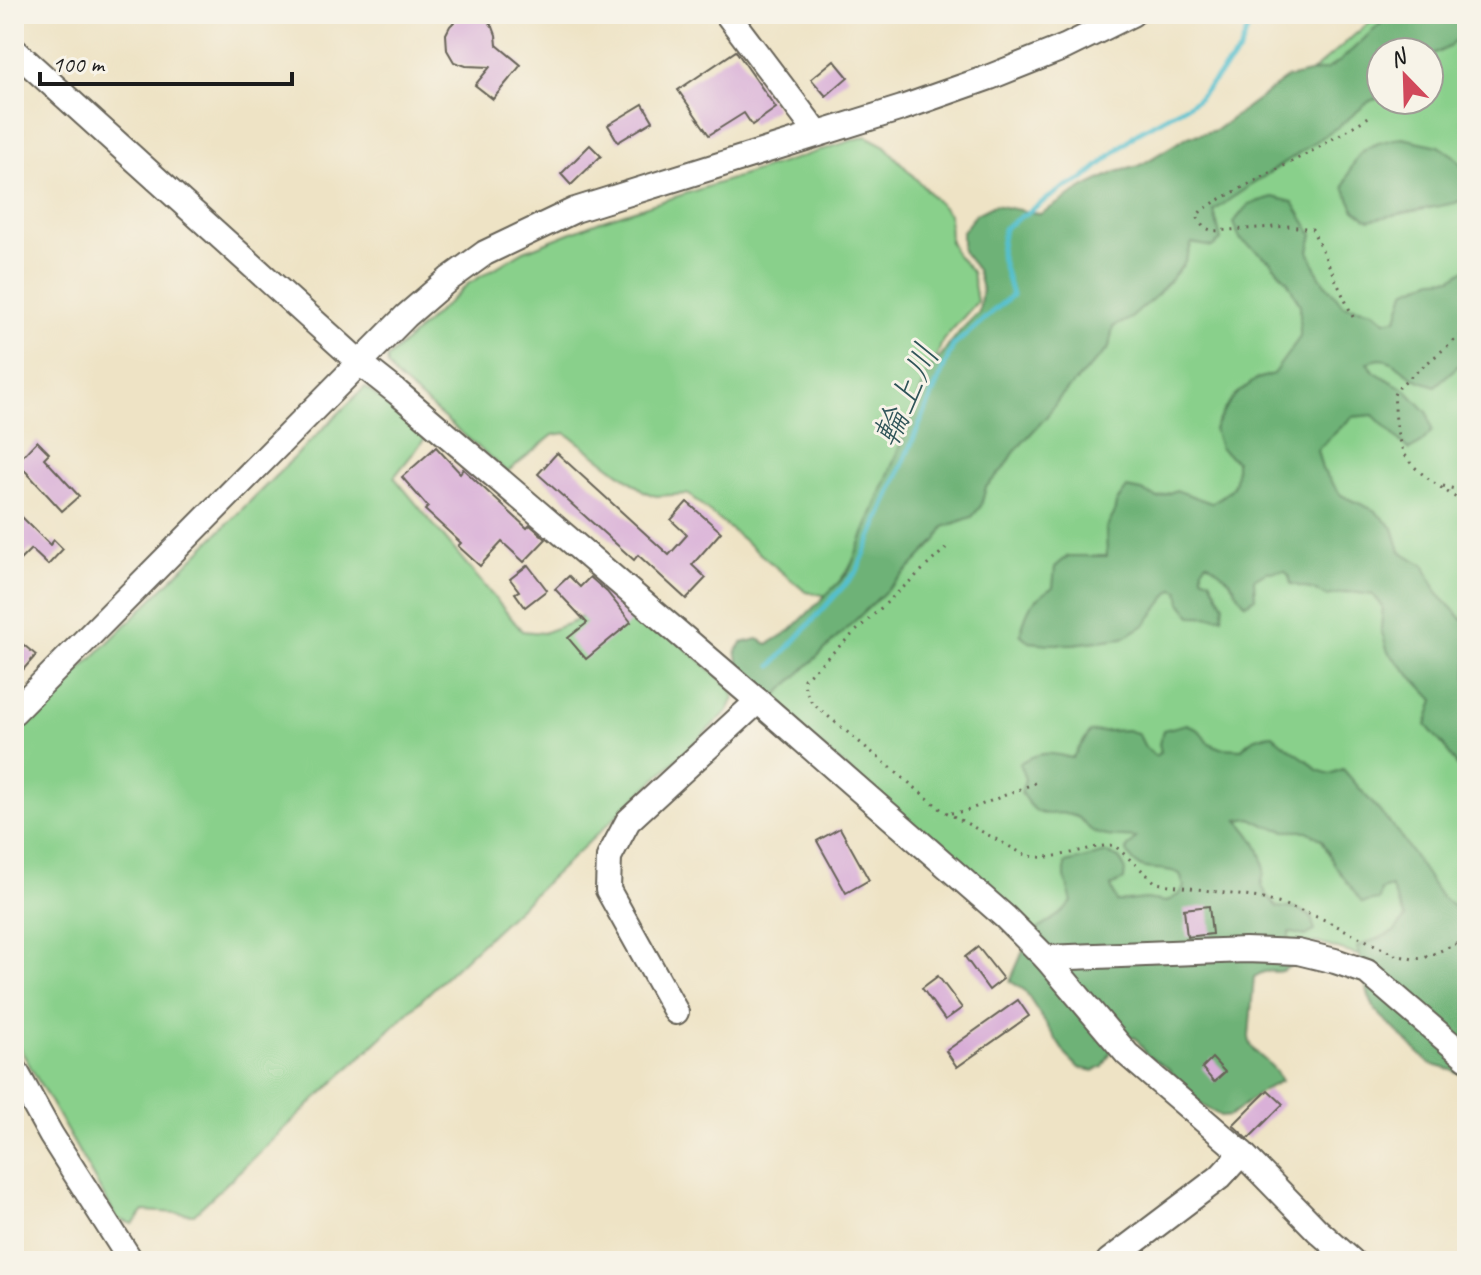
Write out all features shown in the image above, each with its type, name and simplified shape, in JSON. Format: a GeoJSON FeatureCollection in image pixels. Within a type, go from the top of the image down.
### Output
{"type":"FeatureCollection","features":[{"type":"Feature","properties":{"kind":"street"},"geometry":{"type":"LineString","coordinates":[[727,14],[817,133]]}},
{"type":"Feature","properties":{"kind":"street"},"geometry":{"type":"LineString","coordinates":[[14,712],[417,307],[485,253],[575,210],[902,108],[990,77],[1065,47],[1132,14]]}},
{"type":"Feature","properties":{"kind":"street"},"geometry":{"type":"LineString","coordinates":[[14,50],[360,363],[758,701],[1005,917],[1046,958],[1127,1054],[1242,1153],[1317,1230],[1352,1261]]}},
{"type":"Feature","properties":{"kind":"street"},"geometry":{"type":"LineString","coordinates":[[676,1012],[608,890],[609,857],[628,821],[758,701]]}},
{"type":"Feature","properties":{"kind":"street"},"geometry":{"type":"LineString","coordinates":[[1046,958],[1245,950],[1298,952],[1367,972],[1467,1058]]}},
{"type":"Feature","properties":{"kind":"street"},"geometry":{"type":"LineString","coordinates":[[14,1068],[51,1135],[131,1261]]}},
{"type":"Feature","properties":{"kind":"street"},"geometry":{"type":"LineString","coordinates":[[1109,1261],[1220,1177],[1242,1153]]}},
{"type":"Feature","properties":{"kind":"path"},"geometry":{"type":"LineString","coordinates":[[1353,317],[1312,229],[1290,226],[1213,231],[1203,227],[1197,216],[1215,202],[1316,149],[1370,116]]}},
{"type":"Feature","properties":{"kind":"path"},"geometry":{"type":"LineString","coordinates":[[1467,330],[1403,383],[1394,395],[1397,427],[1405,454],[1412,464],[1467,505]]}},
{"type":"Feature","properties":{"kind":"path"},"geometry":{"type":"LineString","coordinates":[[1440,485],[1467,492]]}},
{"type":"Feature","properties":{"kind":"path"},"geometry":{"type":"LineString","coordinates":[[946,548],[804,679],[805,690],[812,703],[947,813],[1033,857],[1050,857],[1114,845],[1156,883],[1259,898],[1285,905],[1325,920],[1395,955],[1424,958],[1467,939]]}},
{"type":"Feature","properties":{"kind":"path"},"geometry":{"type":"LineString","coordinates":[[947,813],[966,811],[1035,783]]}},
{"type":"Feature","properties":{"kind":"green space"},"geometry":{"type":"Polygon","coordinates":[[[1379,14],[1467,14],[1467,1047],[1367,958],[1318,943],[1054,949],[759,692],[1203,165],[1379,14]]]}},
{"type":"Feature","properties":{"kind":"green space"},"geometry":{"type":"Polygon","coordinates":[[[1391,14],[1467,14],[1467,29],[1445,49],[1445,36],[1367,36],[1391,14]]]}},
{"type":"Feature","properties":{"kind":"green space"},"geometry":{"type":"Polygon","coordinates":[[[1365,38],[1365,105],[1214,211],[1221,240],[1212,247],[1192,243],[1184,264],[1158,294],[1130,319],[1113,327],[1109,348],[1061,396],[1015,451],[1006,466],[986,487],[981,506],[972,517],[944,527],[937,540],[911,567],[775,697],[749,680],[741,669],[736,652],[742,643],[758,639],[768,644],[791,630],[848,573],[928,372],[979,312],[982,289],[977,270],[962,251],[962,232],[976,214],[994,205],[1040,214],[1087,186],[1116,172],[1139,166],[1187,137],[1216,130],[1287,78],[1327,69],[1365,38]]]}},
{"type":"Feature","properties":{"kind":"green space"},"geometry":{"type":"Polygon","coordinates":[[[866,136],[885,146],[949,214],[950,242],[972,272],[977,302],[943,340],[858,555],[829,596],[806,592],[688,494],[656,496],[645,492],[566,433],[553,435],[507,472],[396,377],[388,366],[387,359],[468,284],[524,251],[600,221],[866,136]]]}},
{"type":"Feature","properties":{"kind":"green space"},"geometry":{"type":"Polygon","coordinates":[[[1402,138],[1439,146],[1454,156],[1467,173],[1467,198],[1369,220],[1354,209],[1344,187],[1357,157],[1370,146],[1402,138]]]}},
{"type":"Feature","properties":{"kind":"green space"},"geometry":{"type":"Polygon","coordinates":[[[1273,197],[1293,202],[1313,235],[1309,251],[1320,277],[1343,305],[1374,311],[1385,321],[1397,318],[1405,291],[1434,279],[1452,278],[1467,268],[1467,358],[1435,386],[1417,379],[1387,360],[1367,363],[1375,372],[1406,390],[1428,413],[1432,431],[1409,450],[1373,415],[1352,417],[1317,450],[1322,469],[1341,495],[1374,510],[1393,528],[1400,551],[1425,566],[1437,593],[1467,624],[1467,781],[1426,725],[1434,700],[1388,652],[1381,629],[1383,606],[1373,595],[1349,592],[1327,596],[1291,584],[1285,571],[1266,572],[1254,579],[1255,598],[1246,604],[1229,580],[1207,562],[1202,568],[1202,576],[1210,579],[1224,605],[1222,617],[1192,616],[1181,603],[1179,591],[1174,589],[1146,624],[1123,638],[1049,644],[1029,642],[1020,634],[1030,606],[1053,587],[1055,567],[1068,556],[1107,556],[1106,529],[1116,503],[1127,488],[1158,498],[1176,490],[1211,503],[1232,487],[1236,477],[1236,461],[1220,448],[1214,429],[1236,394],[1257,379],[1273,374],[1300,337],[1300,305],[1288,282],[1270,261],[1240,239],[1233,223],[1249,204],[1273,197]]]}},
{"type":"Feature","properties":{"kind":"green space"},"geometry":{"type":"Polygon","coordinates":[[[365,387],[427,436],[394,477],[522,631],[543,633],[573,622],[622,592],[731,688],[734,698],[728,711],[194,1214],[144,1211],[133,1224],[117,1219],[14,1038],[14,736],[365,387]]]}},
{"type":"Feature","properties":{"kind":"green space"},"geometry":{"type":"Polygon","coordinates":[[[1187,724],[1200,731],[1207,742],[1220,748],[1242,749],[1256,738],[1273,735],[1317,770],[1330,774],[1343,769],[1399,834],[1441,897],[1467,917],[1467,1079],[1458,1072],[1430,1064],[1375,1010],[1369,996],[1357,947],[1394,932],[1405,918],[1391,887],[1381,890],[1379,900],[1362,903],[1334,864],[1322,840],[1307,831],[1286,831],[1251,818],[1238,820],[1260,851],[1264,865],[1264,891],[1277,907],[1298,909],[1311,917],[1315,931],[1305,936],[1289,932],[1289,967],[1254,977],[1250,1042],[1281,1081],[1262,1091],[1230,1116],[1222,1117],[1200,1104],[1168,1069],[1147,1055],[1136,1038],[1121,1033],[1103,1067],[1094,1071],[1079,1068],[1066,1055],[1024,990],[1010,981],[1030,935],[1072,902],[1065,877],[1065,863],[1107,853],[1119,858],[1125,869],[1124,880],[1111,886],[1117,902],[1146,899],[1166,902],[1180,894],[1184,887],[1180,874],[1137,865],[1126,850],[1136,838],[1101,835],[1077,817],[1035,810],[1021,793],[1025,779],[1019,763],[1045,754],[1072,758],[1090,732],[1128,730],[1139,735],[1145,747],[1155,756],[1161,752],[1159,744],[1163,730],[1187,724]]]}},
{"type":"Feature","properties":{"kind":"building"},"geometry":{"type":"Polygon","coordinates":[[[472,15],[488,21],[496,35],[497,45],[521,65],[493,99],[475,85],[490,67],[454,62],[447,50],[446,34],[450,26],[456,20],[472,15]]]}},
{"type":"Feature","properties":{"kind":"building"},"geometry":{"type":"Polygon","coordinates":[[[736,51],[776,108],[752,125],[744,113],[709,135],[678,90],[736,51]]]}},
{"type":"Feature","properties":{"kind":"building"},"geometry":{"type":"Polygon","coordinates":[[[834,60],[848,77],[826,96],[811,79],[834,60]]]}},
{"type":"Feature","properties":{"kind":"building"},"geometry":{"type":"Polygon","coordinates":[[[643,104],[653,121],[618,142],[608,125],[643,104]]]}},
{"type":"Feature","properties":{"kind":"building"},"geometry":{"type":"Polygon","coordinates":[[[590,145],[601,156],[571,185],[561,174],[590,145]]]}},
{"type":"Feature","properties":{"kind":"building"},"geometry":{"type":"Polygon","coordinates":[[[37,441],[49,453],[44,458],[79,496],[62,511],[17,462],[37,441]]]}},
{"type":"Feature","properties":{"kind":"building"},"geometry":{"type":"Polygon","coordinates":[[[436,447],[460,473],[463,469],[527,528],[530,525],[546,539],[524,562],[502,542],[480,566],[458,546],[461,543],[425,510],[428,507],[402,477],[436,447]]]}},
{"type":"Feature","properties":{"kind":"building"},"geometry":{"type":"Polygon","coordinates":[[[557,453],[669,555],[687,535],[671,520],[687,502],[721,532],[692,565],[706,578],[686,599],[638,555],[634,560],[538,474],[557,453]]]}},
{"type":"Feature","properties":{"kind":"building"},"geometry":{"type":"Polygon","coordinates":[[[21,516],[50,545],[54,540],[63,549],[48,565],[31,549],[14,566],[14,523],[21,516]]]}},
{"type":"Feature","properties":{"kind":"building"},"geometry":{"type":"Polygon","coordinates":[[[528,565],[547,590],[525,607],[510,579],[528,565]]]}},
{"type":"Feature","properties":{"kind":"building"},"geometry":{"type":"Polygon","coordinates":[[[569,576],[580,587],[590,577],[607,592],[631,622],[586,659],[568,638],[587,623],[555,589],[569,576]]]}},
{"type":"Feature","properties":{"kind":"building"},"geometry":{"type":"Polygon","coordinates":[[[14,637],[36,655],[14,680],[14,637]]]}},
{"type":"Feature","properties":{"kind":"building"},"geometry":{"type":"Polygon","coordinates":[[[840,828],[869,880],[846,893],[817,841],[840,828]]]}},
{"type":"Feature","properties":{"kind":"building"},"geometry":{"type":"Polygon","coordinates":[[[1209,906],[1212,934],[1187,937],[1184,909],[1209,906]]]}},
{"type":"Feature","properties":{"kind":"building"},"geometry":{"type":"Polygon","coordinates":[[[978,947],[1003,979],[989,990],[965,957],[978,947]]]}},
{"type":"Feature","properties":{"kind":"building"},"geometry":{"type":"Polygon","coordinates":[[[938,976],[962,1008],[945,1020],[922,988],[938,976]]]}},
{"type":"Feature","properties":{"kind":"building"},"geometry":{"type":"Polygon","coordinates":[[[1018,1000],[1029,1016],[957,1067],[946,1051],[1018,1000]]]}},
{"type":"Feature","properties":{"kind":"building"},"geometry":{"type":"Polygon","coordinates":[[[1212,1058],[1225,1072],[1214,1082],[1202,1068],[1212,1058]]]}},
{"type":"Feature","properties":{"kind":"building"},"geometry":{"type":"Polygon","coordinates":[[[1268,1090],[1283,1104],[1248,1139],[1233,1125],[1268,1090]]]}},
{"type":"Feature","properties":{"kind":"waterway","name":"輪上川"},"geometry":{"type":"LineString","coordinates":[[772,666],[857,571],[953,346],[1012,295],[1000,253],[1004,228],[1062,189],[1084,179],[1137,133],[1197,100],[1240,51],[1253,14]]}}]}
